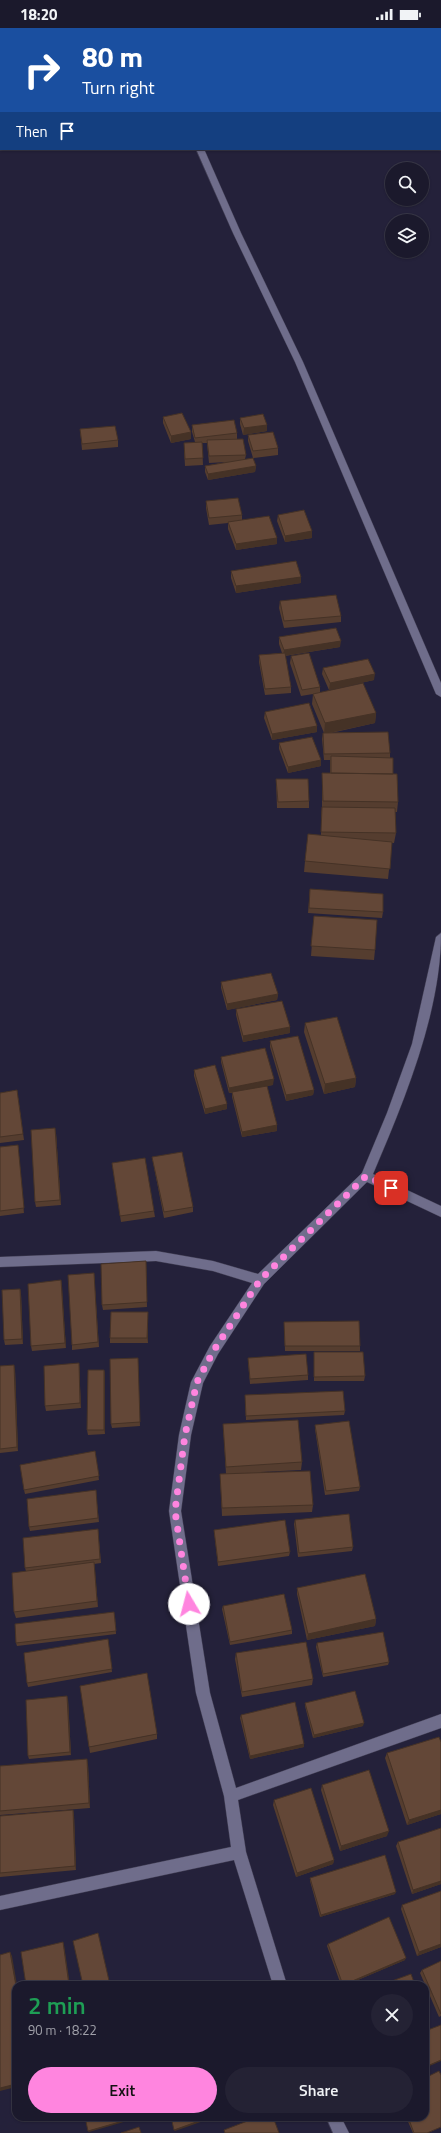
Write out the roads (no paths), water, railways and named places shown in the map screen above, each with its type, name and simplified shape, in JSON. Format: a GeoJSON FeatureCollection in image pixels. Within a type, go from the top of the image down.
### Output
{"type":"FeatureCollection","features":[{"type":"Feature","properties":{"kind":"street"},"geometry":{"type":"LineString","coordinates":[[200,150],[237,233],[299,362],[441,694]]}},
{"type":"Feature","properties":{"kind":"street"},"geometry":{"type":"LineString","coordinates":[[279,1981],[239,1852],[231,1796],[203,1693],[175,1511],[185,1435],[197,1382],[214,1350],[260,1280],[366,1176],[393,1113],[417,1044],[441,937]]}},
{"type":"Feature","properties":{"kind":"street"},"geometry":{"type":"LineString","coordinates":[[366,1176],[441,1212]]}},
{"type":"Feature","properties":{"kind":"street"},"geometry":{"type":"LineString","coordinates":[[0,1262],[156,1256],[213,1266],[260,1280]]}},
{"type":"Feature","properties":{"kind":"street"},"geometry":{"type":"LineString","coordinates":[[231,1796],[441,1721]]}},
{"type":"Feature","properties":{"kind":"street"},"geometry":{"type":"LineString","coordinates":[[0,1903],[239,1852]]}},
{"type":"Feature","properties":{"kind":"street"},"geometry":{"type":"LineString","coordinates":[[335,2121],[342,2133]]}}]}
